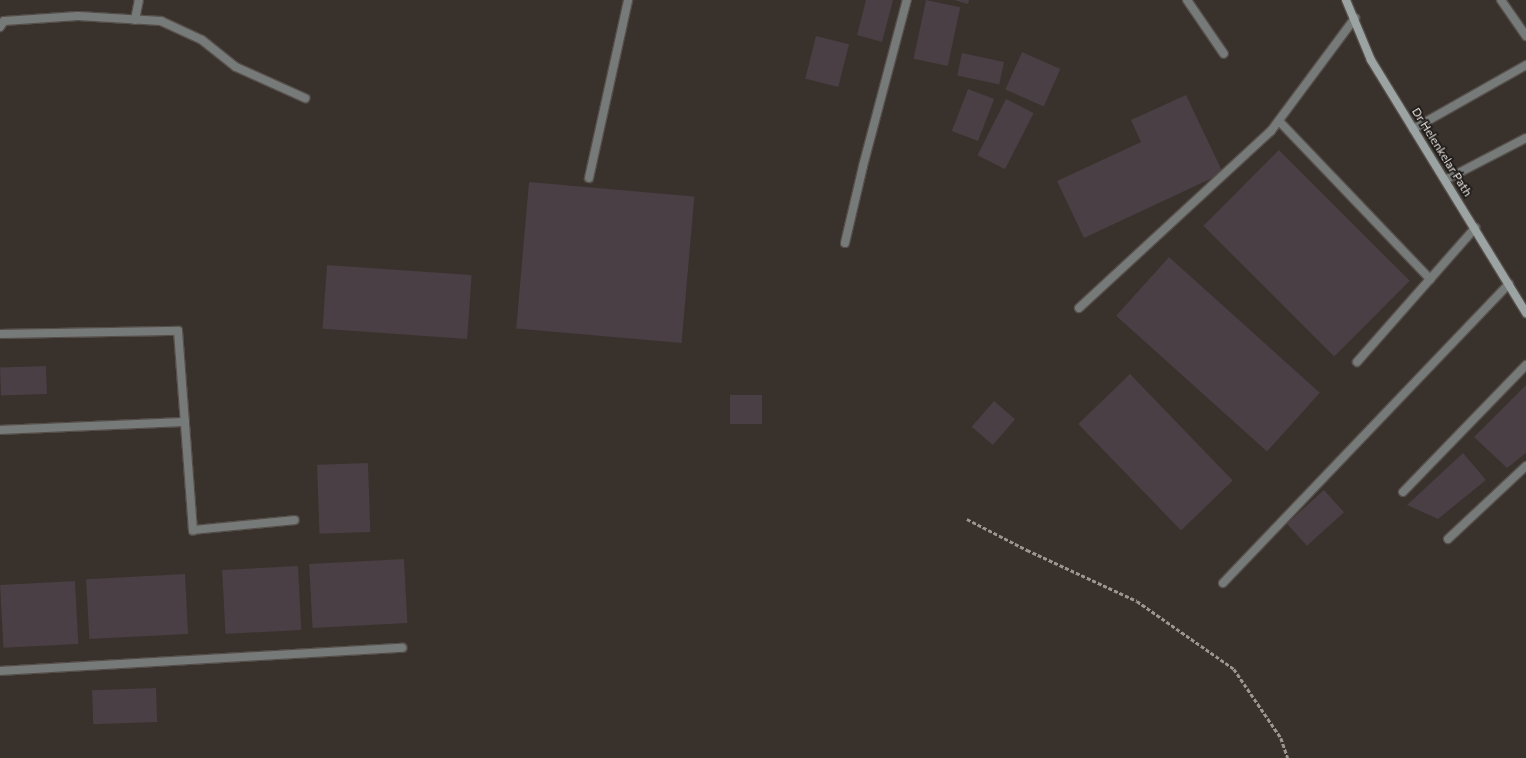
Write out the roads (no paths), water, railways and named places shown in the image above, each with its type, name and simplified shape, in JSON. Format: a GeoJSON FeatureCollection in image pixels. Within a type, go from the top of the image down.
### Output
{"type":"FeatureCollection","features":[{"type":"Feature","properties":{"kind":"street"},"geometry":{"type":"LineString","coordinates":[[135,20],[139,0]]}},
{"type":"Feature","properties":{"kind":"street"},"geometry":{"type":"LineString","coordinates":[[589,178],[628,0]]}},
{"type":"Feature","properties":{"kind":"street"},"geometry":{"type":"LineString","coordinates":[[845,243],[863,166],[907,0]]}},
{"type":"Feature","properties":{"kind":"street"},"geometry":{"type":"LineString","coordinates":[[1187,0],[1224,54]]}},
{"type":"Feature","properties":{"kind":"street","name":"Dr Helenkelar Path"},"geometry":{"type":"LineString","coordinates":[[1346,0],[1355,18],[1371,60],[1526,313]]}},
{"type":"Feature","properties":{"kind":"street"},"geometry":{"type":"LineString","coordinates":[[1501,0],[1526,36]]}},
{"type":"Feature","properties":{"kind":"street"},"geometry":{"type":"LineString","coordinates":[[0,27],[4,21],[78,16],[161,21],[178,27],[202,40],[236,67],[305,98]]}},
{"type":"Feature","properties":{"kind":"street"},"geometry":{"type":"LineString","coordinates":[[1079,308],[1271,131],[1355,18]]}},
{"type":"Feature","properties":{"kind":"street"},"geometry":{"type":"LineString","coordinates":[[1413,129],[1526,65]]}},
{"type":"Feature","properties":{"kind":"street"},"geometry":{"type":"LineString","coordinates":[[1279,120],[1430,279]]}},
{"type":"Feature","properties":{"kind":"street"},"geometry":{"type":"LineString","coordinates":[[1445,180],[1526,138]]}},
{"type":"Feature","properties":{"kind":"street"},"geometry":{"type":"LineString","coordinates":[[1357,362],[1475,228]]}},
{"type":"Feature","properties":{"kind":"street"},"geometry":{"type":"LineString","coordinates":[[1223,583],[1509,284]]}},
{"type":"Feature","properties":{"kind":"street"},"geometry":{"type":"LineString","coordinates":[[0,334],[178,331],[193,530],[295,520]]}},
{"type":"Feature","properties":{"kind":"street"},"geometry":{"type":"LineString","coordinates":[[1403,492],[1526,365]]}},
{"type":"Feature","properties":{"kind":"street"},"geometry":{"type":"LineString","coordinates":[[0,430],[185,422]]}},
{"type":"Feature","properties":{"kind":"street"},"geometry":{"type":"LineString","coordinates":[[1448,539],[1526,466]]}},
{"type":"Feature","properties":{"kind":"street"},"geometry":{"type":"LineString","coordinates":[[0,671],[402,648]]}}]}
